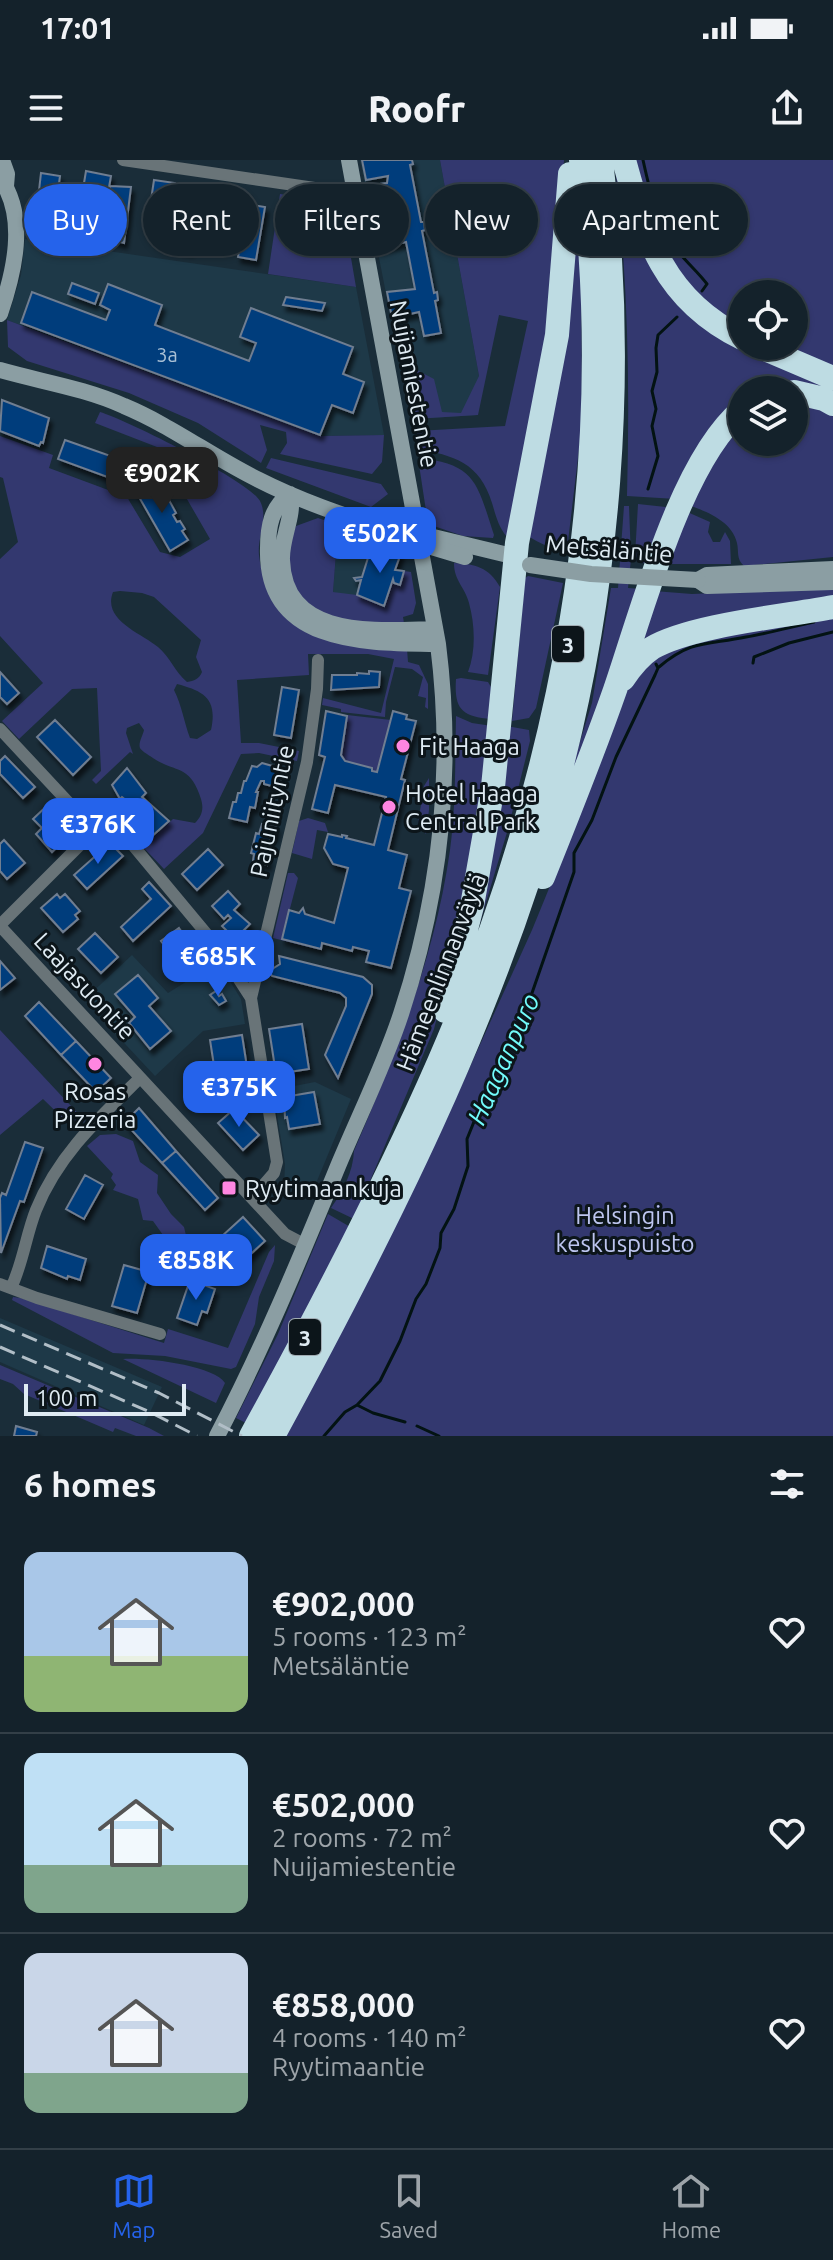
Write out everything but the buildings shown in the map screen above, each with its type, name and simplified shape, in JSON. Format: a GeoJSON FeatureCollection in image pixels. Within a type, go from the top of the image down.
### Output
{"type":"FeatureCollection","features":[{"type":"Feature","properties":{"kind":"highway"},"geometry":{"type":"LineString","coordinates":[[419,1106],[469,920],[483,854],[557,335],[571,160]]}},
{"type":"Feature","properties":{"kind":"highway","name":"Hämeenlinnanväylä"},"geometry":{"type":"LineString","coordinates":[[251,1436],[358,1236],[419,1106],[471,981],[512,863],[550,730],[571,629],[587,503],[594,383],[590,246],[581,160]]}},
{"type":"Feature","properties":{"kind":"highway","name":"Hämeenlinnanväylä"},"geometry":{"type":"LineString","coordinates":[[273,1436],[381,1231],[437,1112],[479,1012],[553,797],[591,630],[609,473],[611,286],[601,160]]}},
{"type":"Feature","properties":{"kind":"highway"},"geometry":{"type":"LineString","coordinates":[[624,160],[643,228],[658,260],[690,301],[728,329]]}},
{"type":"Feature","properties":{"kind":"highway"},"geometry":{"type":"LineString","coordinates":[[791,360],[833,378]]}},
{"type":"Feature","properties":{"kind":"highway"},"geometry":{"type":"LineString","coordinates":[[808,395],[833,404]]}},
{"type":"Feature","properties":{"kind":"highway"},"geometry":{"type":"LineString","coordinates":[[479,1012],[515,949],[681,505],[728,425]]}},
{"type":"Feature","properties":{"kind":"highway"},"geometry":{"type":"LineString","coordinates":[[614,691],[633,664],[651,649],[668,641],[833,607]]}},
{"type":"Feature","properties":{"kind":"main road"},"geometry":{"type":"LineString","coordinates":[[0,314],[10,286],[16,226],[3,182],[7,174],[2,160]]}},
{"type":"Feature","properties":{"kind":"main road","name":"Nuijamiestentie"},"geometry":{"type":"LineString","coordinates":[[349,160],[354,184]]}},
{"type":"Feature","properties":{"kind":"main road","name":"Nuijamiestentie"},"geometry":{"type":"LineString","coordinates":[[217,1436],[269,1332],[401,1017],[429,913],[442,842],[445,714],[436,636],[367,256]]}},
{"type":"Feature","properties":{"kind":"main road","name":"Metsäläntie"},"geometry":{"type":"LineString","coordinates":[[0,370],[122,404],[192,440],[259,481],[415,542],[464,551],[506,566],[522,564],[591,574],[698,580],[707,586],[833,582]]}},
{"type":"Feature","properties":{"kind":"main road"},"geometry":{"type":"LineString","coordinates":[[290,494],[293,508],[284,531],[282,562],[291,592],[306,610],[318,619],[341,627],[436,636]]}},
{"type":"Feature","properties":{"kind":"main road","name":"Metsäläntie"},"geometry":{"type":"LineString","coordinates":[[698,580],[707,575],[833,569]]}},
{"type":"Feature","properties":{"kind":"street"},"geometry":{"type":"LineString","coordinates":[[123,160],[287,184]]}},
{"type":"Feature","properties":{"kind":"street","name":"Pajuniityntie"},"geometry":{"type":"LineString","coordinates":[[252,1198],[274,1173],[277,1162],[251,998],[258,979],[307,762],[318,660]]}},
{"type":"Feature","properties":{"kind":"street"},"geometry":{"type":"LineString","coordinates":[[0,729],[69,803],[116,825],[220,950],[251,998]]}},
{"type":"Feature","properties":{"kind":"street"},"geometry":{"type":"LineString","coordinates":[[0,926],[106,819]]}},
{"type":"Feature","properties":{"kind":"street","name":"Laajasuontie"},"geometry":{"type":"LineString","coordinates":[[0,926],[285,1234],[306,1245]]}},
{"type":"Feature","properties":{"kind":"street"},"geometry":{"type":"LineString","coordinates":[[140,1078],[78,1139],[46,1189],[6,1286],[160,1334]]}},
{"type":"Feature","properties":{"kind":"shaded area"},"geometry":{"type":"Polygon","coordinates":[[[360,160],[440,160],[444,184],[425,184],[425,256],[457,256],[479,376],[478,415],[414,419],[415,406],[407,365],[397,350],[379,256],[409,256],[409,184],[365,184],[360,160]]]}},
{"type":"Feature","properties":{"kind":"shaded area"},"geometry":{"type":"Polygon","coordinates":[[[24,248],[24,256],[127,254],[356,287],[384,435],[320,436],[7,320],[21,275],[24,248]]]}},
{"type":"Feature","properties":{"kind":"shaded area"},"geometry":{"type":"Polygon","coordinates":[[[343,535],[401,553],[396,570],[404,571],[400,585],[392,580],[384,606],[333,592],[337,540],[343,535]]]}},
{"type":"Feature","properties":{"kind":"shaded area"},"geometry":{"type":"Polygon","coordinates":[[[132,955],[168,993],[218,962],[241,999],[245,1024],[203,1031],[155,1076],[84,1000],[132,955]]]}},
{"type":"Feature","properties":{"kind":"shaded area"},"geometry":{"type":"Polygon","coordinates":[[[315,1082],[351,1099],[312,1193],[284,1188],[285,1164],[273,1090],[315,1082]]]}},
{"type":"Feature","properties":{"kind":"shaded area"},"geometry":{"type":"Polygon","coordinates":[[[0,1318],[162,1387],[144,1425],[0,1362],[0,1318]]]}},
{"type":"Feature","properties":{"kind":"green space"},"geometry":{"type":"Polygon","coordinates":[[[440,160],[564,160],[563,184],[554,184],[557,277],[507,537],[499,525],[487,489],[473,470],[454,458],[416,449],[417,431],[505,426],[528,321],[499,315],[478,415],[414,419],[415,406],[407,365],[434,379],[442,412],[461,413],[479,376],[457,256],[538,256],[538,184],[444,184],[440,160]]]}},
{"type":"Feature","properties":{"kind":"green space"},"geometry":{"type":"Polygon","coordinates":[[[614,160],[625,184],[616,184],[614,160]]]}},
{"type":"Feature","properties":{"kind":"green space"},"geometry":{"type":"Polygon","coordinates":[[[631,160],[833,160],[833,370],[808,360],[808,280],[728,280],[728,321],[676,278],[668,256],[748,256],[748,184],[640,184],[631,160]]]}},
{"type":"Feature","properties":{"kind":"green space"},"geometry":{"type":"Polygon","coordinates":[[[275,227],[275,256],[351,256],[356,287],[268,274],[275,227]]]}},
{"type":"Feature","properties":{"kind":"green space"},"geometry":{"type":"Polygon","coordinates":[[[567,256],[581,256],[582,424],[567,550],[551,547],[527,536],[567,256]]]}},
{"type":"Feature","properties":{"kind":"green space"},"geometry":{"type":"Polygon","coordinates":[[[623,256],[658,256],[677,298],[728,326],[728,360],[788,360],[833,385],[833,396],[808,389],[808,376],[728,376],[728,421],[676,499],[627,496],[627,328],[623,256]]]}},
{"type":"Feature","properties":{"kind":"green space"},"geometry":{"type":"Polygon","coordinates":[[[7,320],[320,436],[384,435],[382,462],[372,474],[280,454],[287,443],[286,432],[260,425],[267,450],[261,463],[198,423],[129,393],[27,361],[8,347],[7,320]]]}},
{"type":"Feature","properties":{"kind":"green space"},"geometry":{"type":"Polygon","coordinates":[[[808,403],[833,411],[833,557],[744,566],[730,529],[718,518],[689,505],[728,440],[728,456],[808,456],[808,403]]]}},
{"type":"Feature","properties":{"kind":"green space"},"geometry":{"type":"Polygon","coordinates":[[[100,412],[114,417],[186,452],[251,492],[260,501],[263,514],[259,548],[261,568],[270,593],[284,614],[304,630],[324,639],[407,649],[408,662],[419,665],[428,684],[428,709],[425,707],[426,698],[418,696],[423,677],[412,669],[395,667],[385,717],[341,712],[341,709],[322,705],[323,698],[381,713],[394,659],[368,654],[308,654],[309,675],[237,680],[241,743],[259,743],[299,751],[297,761],[259,753],[241,754],[203,833],[164,869],[143,847],[173,819],[195,823],[202,812],[202,803],[197,788],[187,774],[159,762],[141,749],[144,730],[139,723],[127,728],[126,733],[133,754],[130,752],[96,784],[92,780],[101,771],[97,688],[72,689],[19,739],[2,721],[43,683],[0,636],[0,559],[18,542],[3,478],[0,477],[0,436],[53,455],[49,468],[127,497],[160,552],[180,557],[210,539],[157,447],[95,423],[100,412]],[[113,592],[111,602],[118,618],[158,647],[187,682],[198,678],[202,672],[196,657],[201,640],[154,597],[113,592]],[[177,684],[174,690],[190,738],[197,739],[211,730],[213,719],[210,703],[201,693],[177,684]]]}},
{"type":"Feature","properties":{"kind":"green space"},"geometry":{"type":"Polygon","coordinates":[[[271,458],[381,484],[388,494],[371,507],[266,468],[271,458]]]}},
{"type":"Feature","properties":{"kind":"green space"},"geometry":{"type":"Polygon","coordinates":[[[418,458],[452,465],[472,480],[483,502],[493,538],[463,536],[428,524],[418,458]]]}},
{"type":"Feature","properties":{"kind":"green space"},"geometry":{"type":"Polygon","coordinates":[[[638,504],[675,508],[651,563],[643,563],[635,556],[638,504]]]}},
{"type":"Feature","properties":{"kind":"green space"},"geometry":{"type":"Polygon","coordinates":[[[624,506],[629,506],[631,559],[628,588],[642,589],[557,815],[592,703],[611,588],[618,588],[624,506]]]}},
{"type":"Feature","properties":{"kind":"green space"},"geometry":{"type":"Polygon","coordinates":[[[685,511],[710,522],[708,532],[713,542],[720,542],[725,532],[730,541],[731,564],[665,564],[685,511]]]}},
{"type":"Feature","properties":{"kind":"green space"},"geometry":{"type":"Polygon","coordinates":[[[318,518],[357,532],[355,539],[343,535],[337,540],[333,592],[357,595],[384,606],[393,579],[400,585],[404,571],[411,572],[416,603],[413,614],[403,617],[404,623],[362,623],[332,618],[311,607],[302,598],[291,576],[292,538],[296,526],[318,518]]]}},
{"type":"Feature","properties":{"kind":"green space"},"geometry":{"type":"Polygon","coordinates":[[[454,563],[481,568],[500,587],[488,675],[468,672],[474,638],[472,620],[454,563]]]}},
{"type":"Feature","properties":{"kind":"green space"},"geometry":{"type":"Polygon","coordinates":[[[525,578],[563,583],[536,708],[529,718],[512,721],[525,578]]]}},
{"type":"Feature","properties":{"kind":"green space"},"geometry":{"type":"Polygon","coordinates":[[[833,588],[833,602],[642,650],[654,591],[692,594],[833,588]]]}},
{"type":"Feature","properties":{"kind":"green space","name":"Helsingin keskuspuisto"},"geometry":{"type":"Polygon","coordinates":[[[833,612],[833,1436],[285,1436],[449,1113],[532,930],[575,825],[622,692],[661,649],[833,612]]]}},
{"type":"Feature","properties":{"kind":"green space"},"geometry":{"type":"Polygon","coordinates":[[[456,679],[488,682],[491,687],[491,719],[466,713],[458,704],[456,679]]]}},
{"type":"Feature","properties":{"kind":"green space"},"geometry":{"type":"Polygon","coordinates":[[[347,715],[391,720],[377,772],[345,761],[341,755],[347,715]]]}},
{"type":"Feature","properties":{"kind":"green space"},"geometry":{"type":"Polygon","coordinates":[[[456,716],[472,723],[492,726],[457,941],[434,1029],[354,1219],[331,1208],[347,1181],[354,1151],[412,1004],[435,928],[452,833],[456,716]]]}},
{"type":"Feature","properties":{"kind":"green space"},"geometry":{"type":"Polygon","coordinates":[[[507,726],[529,730],[530,741],[508,829],[474,942],[507,726]]]}},
{"type":"Feature","properties":{"kind":"green space"},"geometry":{"type":"Polygon","coordinates":[[[429,778],[426,834],[418,823],[424,786],[429,778]]]}},
{"type":"Feature","properties":{"kind":"green space"},"geometry":{"type":"Polygon","coordinates":[[[308,818],[325,823],[328,832],[317,830],[312,859],[292,853],[299,821],[308,818]]]}},
{"type":"Feature","properties":{"kind":"green space"},"geometry":{"type":"Polygon","coordinates":[[[288,873],[294,873],[298,878],[282,939],[320,950],[273,938],[288,873]]]}},
{"type":"Feature","properties":{"kind":"green space"},"geometry":{"type":"Polygon","coordinates":[[[0,1030],[85,1121],[75,1130],[43,1099],[0,1135],[0,1030]]]}},
{"type":"Feature","properties":{"kind":"green space"},"geometry":{"type":"Polygon","coordinates":[[[116,1134],[133,1141],[140,1162],[158,1175],[157,1193],[184,1227],[189,1248],[179,1266],[172,1267],[168,1242],[153,1221],[143,1220],[138,1199],[113,1190],[116,1185],[111,1178],[113,1174],[87,1146],[100,1135],[116,1134]]]}},
{"type":"Feature","properties":{"kind":"green space"},"geometry":{"type":"Polygon","coordinates":[[[328,1214],[352,1228],[248,1424],[236,1418],[278,1334],[328,1214]]]}},
{"type":"Feature","properties":{"kind":"green space"},"geometry":{"type":"Polygon","coordinates":[[[275,1245],[274,1261],[259,1297],[255,1324],[236,1367],[231,1369],[165,1356],[113,1353],[12,1300],[13,1297],[21,1298],[164,1343],[168,1329],[228,1348],[269,1252],[275,1245]]]}},
{"type":"Feature","properties":{"kind":"green space"},"geometry":{"type":"Polygon","coordinates":[[[123,1359],[146,1359],[193,1367],[207,1371],[225,1383],[216,1403],[123,1359]]]}},
{"type":"Feature","properties":{"kind":"green space"},"geometry":{"type":"Polygon","coordinates":[[[0,1365],[164,1436],[136,1436],[115,1428],[113,1432],[24,1394],[13,1384],[0,1379],[0,1365]]]}},
{"type":"Feature","properties":{"kind":"waterway","name":"Haaganpuro"},"geometry":{"type":"LineString","coordinates":[[643,160],[659,218],[677,250],[707,284],[702,291]]}},
{"type":"Feature","properties":{"kind":"waterway","name":"Haaganpuro"},"geometry":{"type":"LineString","coordinates":[[648,489],[658,456],[652,426],[656,409],[652,391],[657,372],[658,335],[677,317]]}},
{"type":"Feature","properties":{"kind":"waterway"},"geometry":{"type":"LineString","coordinates":[[659,667],[681,652],[701,644],[814,622]]}},
{"type":"Feature","properties":{"kind":"waterway"},"geometry":{"type":"LineString","coordinates":[[753,663],[754,657],[789,643],[833,632]]}},
{"type":"Feature","properties":{"kind":"waterway","name":"Haaganpuro"},"geometry":{"type":"LineString","coordinates":[[324,1436],[345,1412],[357,1405],[380,1381],[416,1299],[426,1284],[440,1248],[441,1233],[454,1209],[468,1166],[467,1139],[532,993],[574,872],[574,853],[592,820],[616,757],[655,675],[656,664]]}},
{"type":"Feature","properties":{"kind":"waterway"},"geometry":{"type":"LineString","coordinates":[[357,1405],[405,1422]]}},
{"type":"Feature","properties":{"kind":"waterway"},"geometry":{"type":"LineString","coordinates":[[417,1426],[439,1436]]}},
{"type":"Feature","properties":{"kind":"railway"},"geometry":{"type":"LineString","coordinates":[[0,1325],[159,1393],[242,1436]]}},
{"type":"Feature","properties":{"kind":"railway"},"geometry":{"type":"LineString","coordinates":[[0,1347],[150,1412],[197,1436]]}},
{"type":"Feature","properties":{"kind":"place","name":"Fit Haaga"},"geometry":{"type":"Point","coordinates":[403,746]}},
{"type":"Feature","properties":{"kind":"place","name":"Hotel Haaga Central Park"},"geometry":{"type":"Point","coordinates":[389,807]}},
{"type":"Feature","properties":{"kind":"place","name":"Rosas Pizzeria"},"geometry":{"type":"Point","coordinates":[95,1064]}},
{"type":"Feature","properties":{"kind":"place","name":"Ryytimaankuja"},"geometry":{"type":"Point","coordinates":[229,1188]}}]}
